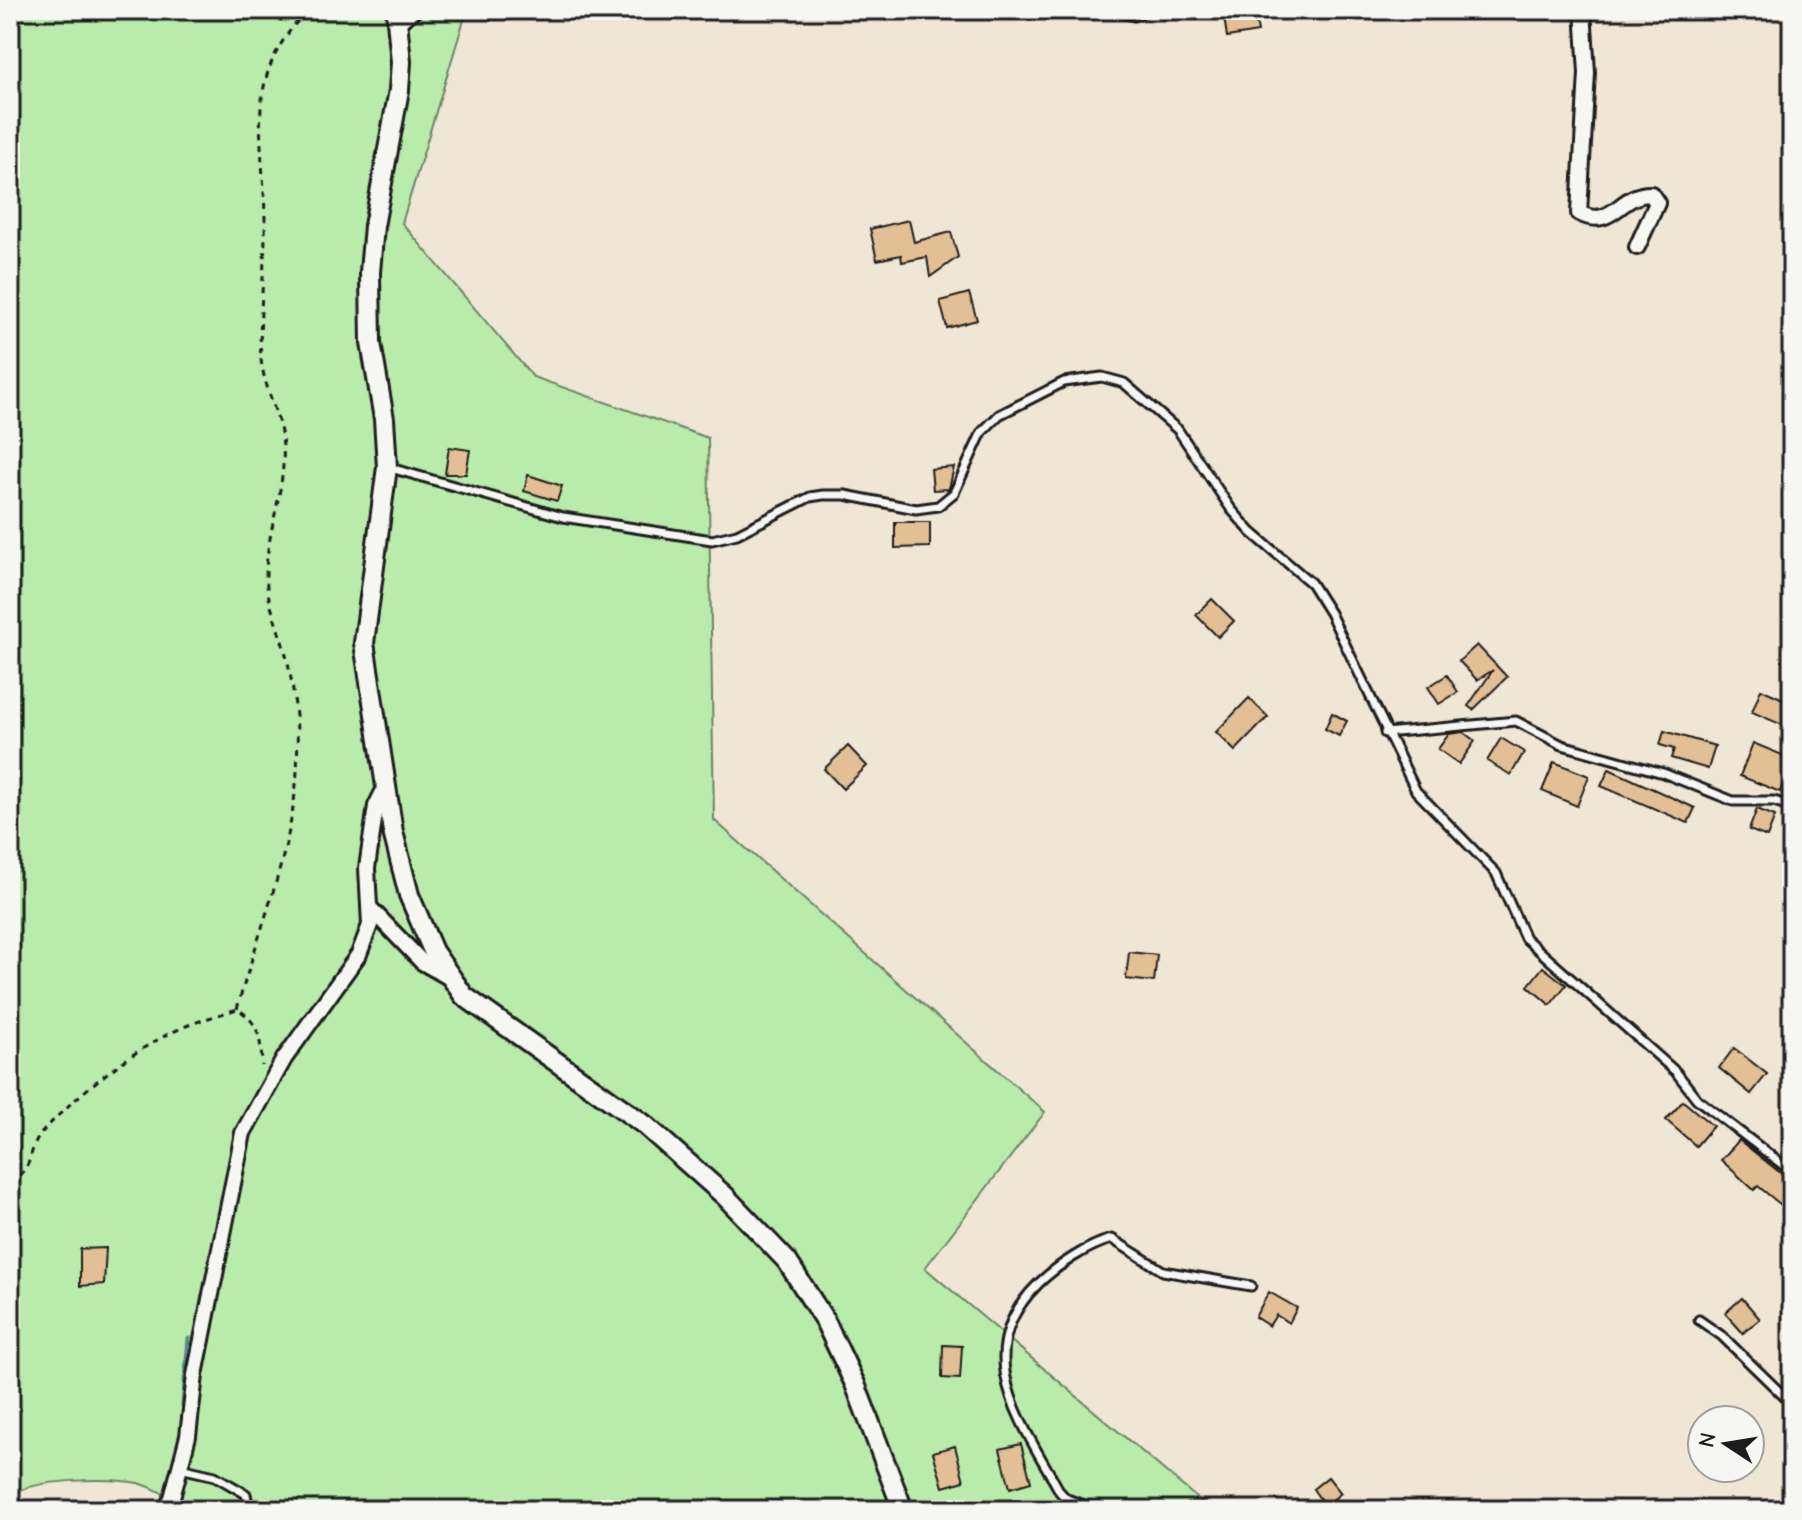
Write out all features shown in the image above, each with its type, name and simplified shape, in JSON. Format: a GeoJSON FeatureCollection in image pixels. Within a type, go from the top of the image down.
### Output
{"type":"FeatureCollection","features":[{"type":"Feature","properties":{"kind":"street"},"geometry":{"type":"LineString","coordinates":[[414,10],[397,16],[399,90],[374,226],[370,272],[371,343],[384,419],[387,467],[364,643],[386,786],[409,895],[419,922],[450,978],[464,996],[486,1015],[645,1125],[769,1239],[807,1290],[843,1357],[877,1433],[903,1510]]}},
{"type":"Feature","properties":{"kind":"street"},"geometry":{"type":"LineString","coordinates":[[1583,10],[1587,73],[1579,213],[1592,220],[1604,218],[1637,194],[1651,194],[1657,203],[1637,247]]}},
{"type":"Feature","properties":{"kind":"street"},"geometry":{"type":"LineString","coordinates":[[165,1510],[172,1498],[180,1468],[243,1133],[284,1059],[359,954],[370,925],[367,868],[376,806],[386,786]]}},
{"type":"Feature","properties":{"kind":"street"},"geometry":{"type":"LineString","coordinates":[[371,909],[422,962],[450,978]]}},
{"type":"Feature","properties":{"kind":"lane"},"geometry":{"type":"LineString","coordinates":[[1114,10],[1134,16],[1147,10]]}},
{"type":"Feature","properties":{"kind":"lane"},"geometry":{"type":"LineString","coordinates":[[387,467],[563,517],[712,540],[737,534],[810,497],[823,495],[845,495],[916,509],[938,506],[954,493],[982,432],[999,415],[1064,382],[1088,378],[1115,380],[1145,398],[1178,430],[1236,516],[1311,583],[1330,613],[1385,733],[1416,791],[1502,883],[1525,938],[1676,1072],[1697,1099],[1792,1172]]}},
{"type":"Feature","properties":{"kind":"lane"},"geometry":{"type":"LineString","coordinates":[[1385,733],[1516,721],[1562,745],[1663,773],[1733,801],[1774,801],[1792,807]]}},
{"type":"Feature","properties":{"kind":"lane"},"geometry":{"type":"LineString","coordinates":[[1098,1510],[1067,1499],[1060,1492],[1009,1397],[1002,1345],[1009,1324],[1033,1290],[1050,1273],[1112,1239],[1163,1271],[1251,1286]]}},
{"type":"Feature","properties":{"kind":"lane"},"geometry":{"type":"LineString","coordinates":[[1699,1320],[1722,1336],[1792,1404]]}},
{"type":"Feature","properties":{"kind":"lane"},"geometry":{"type":"LineString","coordinates":[[180,1468],[215,1476],[246,1494],[249,1510]]}},
{"type":"Feature","properties":{"kind":"path"},"geometry":{"type":"LineString","coordinates":[[237,1009],[278,881],[294,810],[298,733],[287,657],[272,608],[266,573],[283,464],[280,423],[268,395],[262,361],[260,280],[265,222],[260,122],[262,86],[272,54],[308,10]]}},
{"type":"Feature","properties":{"kind":"path"},"geometry":{"type":"LineString","coordinates":[[10,1183],[27,1173],[38,1136],[120,1065],[171,1032],[237,1009],[252,1017],[262,1041],[263,1069]]}},
{"type":"Feature","properties":{"kind":"path"},"geometry":{"type":"LineString","coordinates":[[10,1048],[15,1047],[15,1081],[10,1095]]}},
{"type":"Feature","properties":{"kind":"green space"},"geometry":{"type":"Polygon","coordinates":[[[10,10],[467,10],[402,223],[533,377],[708,438],[714,820],[1045,1112],[925,1268],[1211,1510],[174,1510],[178,1501],[143,1484],[91,1480],[35,1486],[10,1496],[10,10]]]}},
{"type":"Feature","properties":{"kind":"building"},"geometry":{"type":"Polygon","coordinates":[[[1223,10],[1254,10],[1258,32],[1227,37],[1223,10]]]}},
{"type":"Feature","properties":{"kind":"building"},"geometry":{"type":"Polygon","coordinates":[[[909,220],[914,242],[951,232],[958,257],[930,277],[927,257],[902,262],[901,255],[877,260],[870,229],[909,220]]]}},
{"type":"Feature","properties":{"kind":"building"},"geometry":{"type":"Polygon","coordinates":[[[969,293],[977,320],[947,328],[940,301],[969,293]]]}},
{"type":"Feature","properties":{"kind":"building"},"geometry":{"type":"Polygon","coordinates":[[[449,447],[470,450],[466,474],[445,474],[449,447]]]}},
{"type":"Feature","properties":{"kind":"building"},"geometry":{"type":"Polygon","coordinates":[[[954,467],[949,489],[933,490],[931,469],[954,467]]]}},
{"type":"Feature","properties":{"kind":"building"},"geometry":{"type":"Polygon","coordinates":[[[528,475],[562,486],[557,501],[524,491],[528,475]]]}},
{"type":"Feature","properties":{"kind":"building"},"geometry":{"type":"Polygon","coordinates":[[[895,522],[930,522],[930,547],[895,548],[895,522]]]}},
{"type":"Feature","properties":{"kind":"building"},"geometry":{"type":"Polygon","coordinates":[[[1212,599],[1234,621],[1218,637],[1196,615],[1212,599]]]}},
{"type":"Feature","properties":{"kind":"building"},"geometry":{"type":"Polygon","coordinates":[[[1477,645],[1507,677],[1473,710],[1468,706],[1493,670],[1477,680],[1459,661],[1477,645]]]}},
{"type":"Feature","properties":{"kind":"building"},"geometry":{"type":"Polygon","coordinates":[[[1447,675],[1458,692],[1439,704],[1428,687],[1447,675]]]}},
{"type":"Feature","properties":{"kind":"building"},"geometry":{"type":"Polygon","coordinates":[[[1761,689],[1792,703],[1792,729],[1752,712],[1761,689]]]}},
{"type":"Feature","properties":{"kind":"building"},"geometry":{"type":"Polygon","coordinates":[[[1249,698],[1268,717],[1235,751],[1216,732],[1249,698]]]}},
{"type":"Feature","properties":{"kind":"building"},"geometry":{"type":"Polygon","coordinates":[[[1332,713],[1347,721],[1339,736],[1325,729],[1332,713]]]}},
{"type":"Feature","properties":{"kind":"building"},"geometry":{"type":"Polygon","coordinates":[[[1664,731],[1715,746],[1708,769],[1671,758],[1674,749],[1660,745],[1664,731]]]}},
{"type":"Feature","properties":{"kind":"building"},"geometry":{"type":"Polygon","coordinates":[[[1463,732],[1475,741],[1459,764],[1438,749],[1449,734],[1463,732]]]}},
{"type":"Feature","properties":{"kind":"building"},"geometry":{"type":"Polygon","coordinates":[[[1501,738],[1524,752],[1511,775],[1487,761],[1501,738]]]}},
{"type":"Feature","properties":{"kind":"building"},"geometry":{"type":"Polygon","coordinates":[[[1753,743],[1792,759],[1780,792],[1740,776],[1753,743]]]}},
{"type":"Feature","properties":{"kind":"building"},"geometry":{"type":"Polygon","coordinates":[[[848,746],[867,766],[843,789],[824,769],[848,746]]]}},
{"type":"Feature","properties":{"kind":"building"},"geometry":{"type":"Polygon","coordinates":[[[1554,762],[1589,776],[1577,806],[1542,791],[1554,762]]]}},
{"type":"Feature","properties":{"kind":"building"},"geometry":{"type":"Polygon","coordinates":[[[1609,769],[1695,808],[1688,823],[1601,786],[1609,769]]]}},
{"type":"Feature","properties":{"kind":"building"},"geometry":{"type":"Polygon","coordinates":[[[1757,809],[1775,816],[1767,837],[1749,830],[1757,809]]]}},
{"type":"Feature","properties":{"kind":"building"},"geometry":{"type":"Polygon","coordinates":[[[1129,952],[1157,955],[1154,982],[1126,979],[1129,952]]]}},
{"type":"Feature","properties":{"kind":"building"},"geometry":{"type":"Polygon","coordinates":[[[1543,967],[1566,985],[1550,1005],[1528,986],[1543,967]]]}},
{"type":"Feature","properties":{"kind":"building"},"geometry":{"type":"Polygon","coordinates":[[[1734,1048],[1767,1074],[1751,1094],[1719,1068],[1734,1048]]]}},
{"type":"Feature","properties":{"kind":"building"},"geometry":{"type":"Polygon","coordinates":[[[1683,1101],[1713,1126],[1696,1146],[1666,1120],[1683,1101]]]}},
{"type":"Feature","properties":{"kind":"building"},"geometry":{"type":"Polygon","coordinates":[[[1739,1140],[1792,1182],[1792,1214],[1758,1186],[1754,1190],[1721,1160],[1739,1140]]]}},
{"type":"Feature","properties":{"kind":"building"},"geometry":{"type":"Polygon","coordinates":[[[106,1248],[104,1284],[80,1286],[80,1249],[106,1248]]]}},
{"type":"Feature","properties":{"kind":"building"},"geometry":{"type":"Polygon","coordinates":[[[1269,1292],[1297,1308],[1289,1323],[1276,1315],[1269,1326],[1255,1317],[1269,1292]]]}},
{"type":"Feature","properties":{"kind":"building"},"geometry":{"type":"Polygon","coordinates":[[[1742,1298],[1760,1319],[1743,1333],[1725,1313],[1742,1298]]]}},
{"type":"Feature","properties":{"kind":"building"},"geometry":{"type":"Polygon","coordinates":[[[943,1345],[962,1346],[960,1379],[942,1378],[943,1345]]]}},
{"type":"Feature","properties":{"kind":"building"},"geometry":{"type":"Polygon","coordinates":[[[1021,1444],[1031,1482],[1010,1488],[1000,1449],[1021,1444]]]}},
{"type":"Feature","properties":{"kind":"building"},"geometry":{"type":"Polygon","coordinates":[[[955,1446],[964,1481],[943,1487],[933,1452],[955,1446]]]}},
{"type":"Feature","properties":{"kind":"building"},"geometry":{"type":"Polygon","coordinates":[[[1328,1477],[1341,1493],[1325,1506],[1313,1489],[1328,1477]]]}},
{"type":"Feature","properties":{"kind":"waterway"},"geometry":{"type":"LineString","coordinates":[[183,1405],[189,1339]]}}]}
